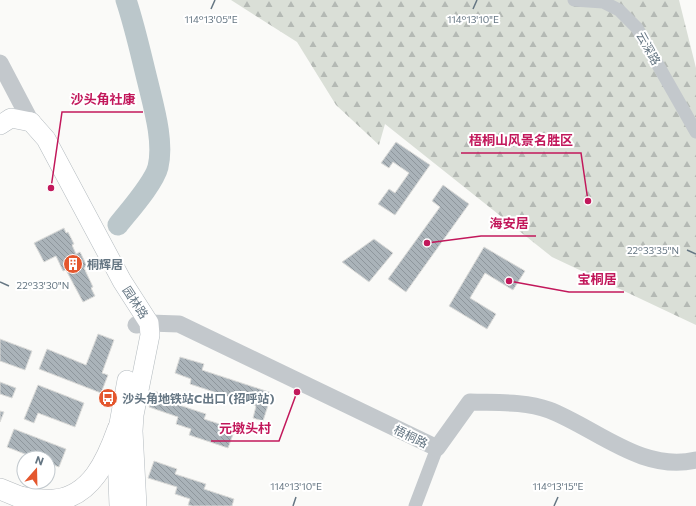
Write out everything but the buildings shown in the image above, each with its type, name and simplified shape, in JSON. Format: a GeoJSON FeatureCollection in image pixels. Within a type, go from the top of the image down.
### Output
{"type":"FeatureCollection","features":[{"type":"Feature","properties":{"kind":"main road"},"geometry":{"type":"LineString","coordinates":[[0,125],[11,118],[31,122]]}},
{"type":"Feature","properties":{"kind":"main road","name":"园林路"},"geometry":{"type":"LineString","coordinates":[[31,122],[37,144],[150,335],[134,415],[133,432],[137,506]]}},
{"type":"Feature","properties":{"kind":"main road","name":"园林路"},"geometry":{"type":"LineString","coordinates":[[119,506],[118,430],[137,333],[143,324]]}},
{"type":"Feature","properties":{"kind":"main road"},"geometry":{"type":"LineString","coordinates":[[20,497],[40,500],[54,500],[68,497],[81,491],[90,483],[105,462],[118,430]]}},
{"type":"Feature","properties":{"kind":"main road"},"geometry":{"type":"LineString","coordinates":[[0,489],[42,506]]}},
{"type":"Feature","properties":{"kind":"street","name":"云深路"},"geometry":{"type":"LineString","coordinates":[[574,0],[603,2],[619,10],[637,28],[696,132]]}},
{"type":"Feature","properties":{"kind":"street","name":"园林路"},"geometry":{"type":"LineString","coordinates":[[0,63],[31,122]]}},
{"type":"Feature","properties":{"kind":"street","name":"梧桐路"},"geometry":{"type":"LineString","coordinates":[[143,324],[178,324],[437,448],[470,402],[526,404],[548,410],[565,417],[622,448],[646,457],[669,462],[689,462],[696,460]]}},
{"type":"Feature","properties":{"kind":"street"},"geometry":{"type":"LineString","coordinates":[[415,506],[437,448]]}},
{"type":"Feature","properties":{"kind":"green space"},"geometry":{"type":"Polygon","coordinates":[[[231,0],[679,0],[696,68],[696,325],[552,257],[385,124],[379,145],[336,105],[297,42],[231,0]]]}},
{"type":"Feature","properties":{"kind":"waterway"},"geometry":{"type":"LineString","coordinates":[[118,225],[152,181],[156,174],[160,157],[159,136],[155,114],[138,41],[126,0]]}},
{"type":"Feature","properties":{"kind":"place","name":"沙头角社康"},"geometry":{"type":"Point","coordinates":[51,188]}},
{"type":"Feature","properties":{"kind":"place","name":"梧桐山风景名胜区"},"geometry":{"type":"Point","coordinates":[588,201]}},
{"type":"Feature","properties":{"kind":"place","name":"海安居"},"geometry":{"type":"Point","coordinates":[427,243]}},
{"type":"Feature","properties":{"kind":"place","name":"桐辉居"},"geometry":{"type":"Point","coordinates":[73,264]}},
{"type":"Feature","properties":{"kind":"place","name":"宝桐居"},"geometry":{"type":"Point","coordinates":[509,281]}},
{"type":"Feature","properties":{"kind":"place","name":"元墩头村"},"geometry":{"type":"Point","coordinates":[297,392]}},
{"type":"Feature","properties":{"kind":"place","name":"沙头角地铁站C出口 (招呼站)"},"geometry":{"type":"Point","coordinates":[108,398]}}]}
